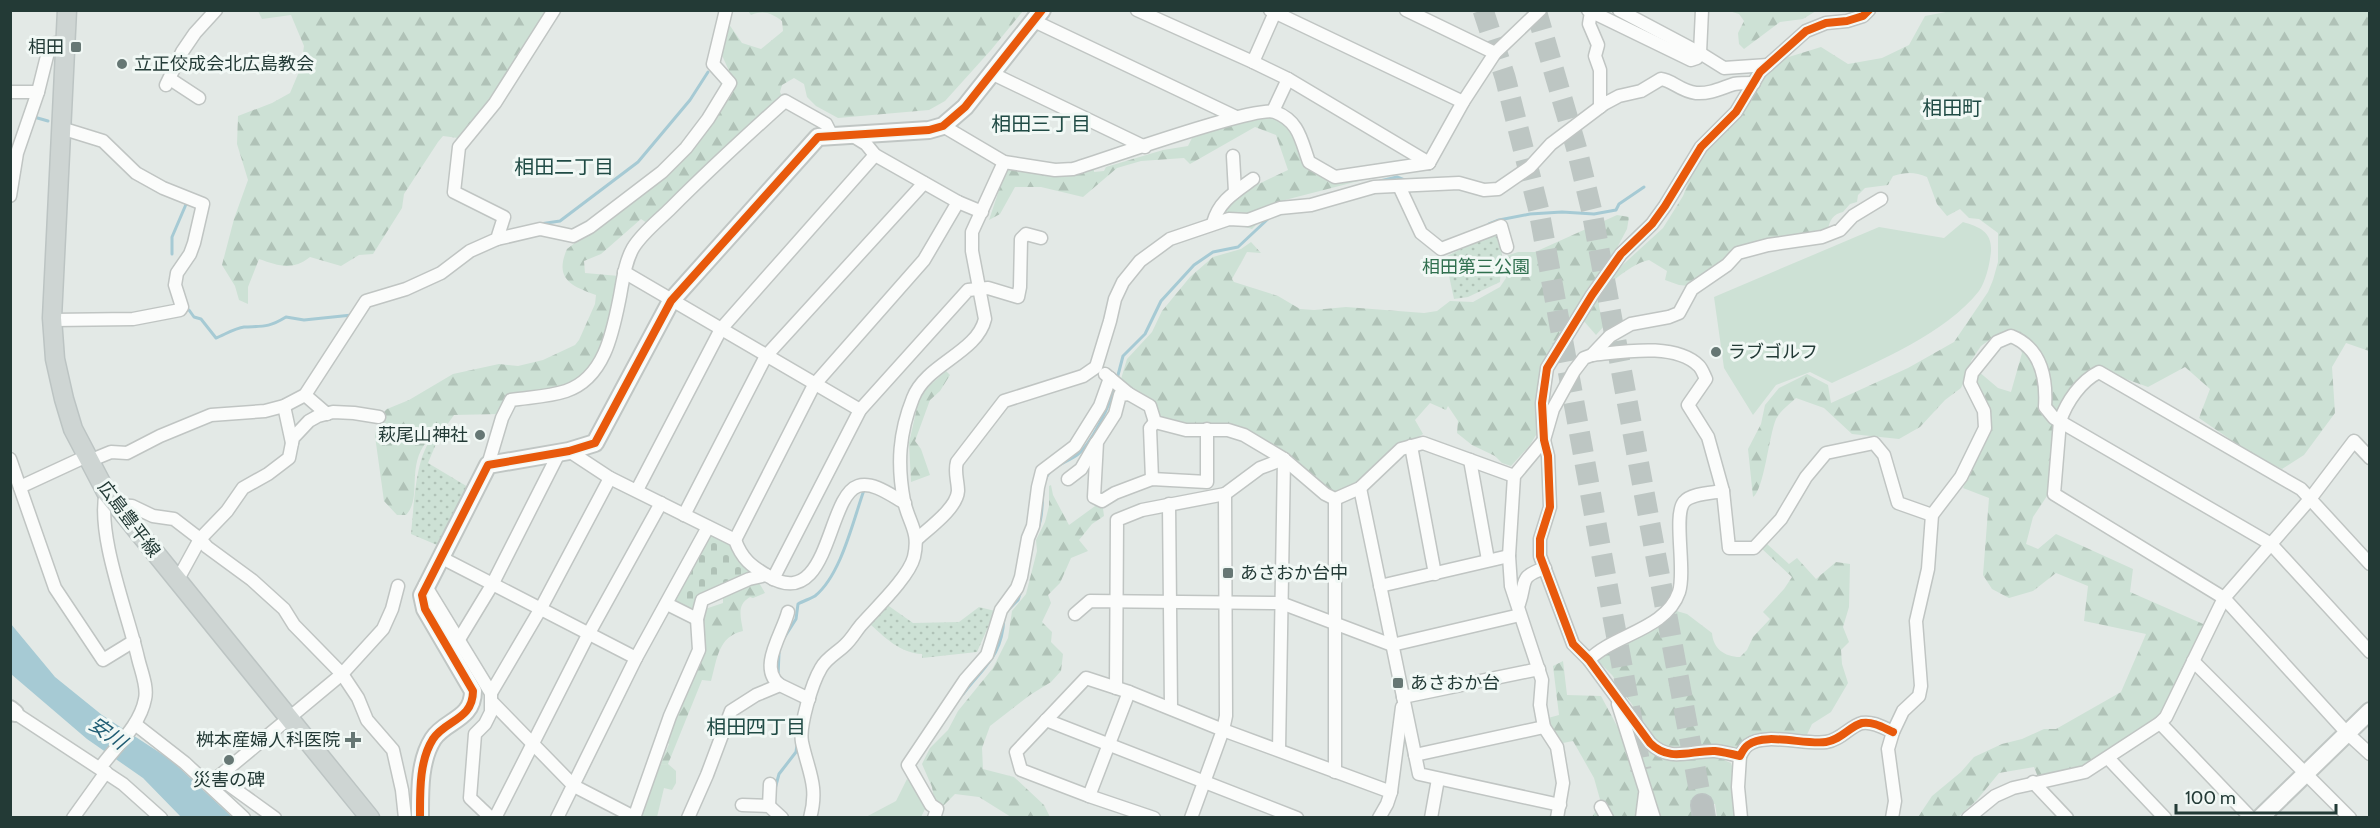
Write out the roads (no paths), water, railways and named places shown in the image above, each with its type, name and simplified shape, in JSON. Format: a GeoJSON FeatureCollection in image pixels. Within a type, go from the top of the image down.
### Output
{"type":"FeatureCollection","features":[{"type":"Feature","properties":{"kind":"main road","name":"広島豊平線"},"geometry":{"type":"LineString","coordinates":[[67,10],[53,320],[55,359],[73,429],[111,498],[370,818]]}},
{"type":"Feature","properties":{"kind":"street"},"geometry":{"type":"LineString","coordinates":[[199,98],[168,82],[182,52],[195,33],[216,10]]}},
{"type":"Feature","properties":{"kind":"street"},"geometry":{"type":"LineString","coordinates":[[497,239],[504,218],[454,192],[459,147],[495,103],[554,10]]}},
{"type":"Feature","properties":{"kind":"street"},"geometry":{"type":"LineString","coordinates":[[20,487],[88,459],[111,453],[127,453],[160,436],[211,415],[265,411],[284,406],[305,395],[366,301],[406,289],[441,273],[470,251],[497,239],[540,229],[573,236],[590,227],[662,172],[686,148],[730,83],[713,64],[726,10]]}},
{"type":"Feature","properties":{"kind":"street"},"geometry":{"type":"LineString","coordinates":[[1137,10],[1288,80],[1429,163]]}},
{"type":"Feature","properties":{"kind":"street"},"geometry":{"type":"LineString","coordinates":[[1406,10],[1495,53]]}},
{"type":"Feature","properties":{"kind":"street"},"geometry":{"type":"LineString","coordinates":[[1429,163],[1463,102],[1495,53],[1540,10]]}},
{"type":"Feature","properties":{"kind":"street"},"geometry":{"type":"LineString","coordinates":[[1619,10],[1724,68],[1769,65]]}},
{"type":"Feature","properties":{"kind":"street"},"geometry":{"type":"LineString","coordinates":[[1600,107],[1600,70],[1595,56],[1598,45],[1589,24],[1590,11],[1691,60],[1700,53],[1702,10]]}},
{"type":"Feature","properties":{"kind":"street"},"geometry":{"type":"LineString","coordinates":[[1740,756],[1715,751],[1674,756],[1660,751],[1650,743],[1589,660],[1573,644],[1540,556],[1540,539],[1550,507],[1548,456],[1544,440],[1544,384],[1551,358],[1571,332],[1592,295],[1621,254],[1652,224],[1701,147],[1736,112],[1760,72],[1793,40],[1806,31],[1826,23],[1847,21],[1863,16],[1869,10]]}},
{"type":"Feature","properties":{"kind":"street"},"geometry":{"type":"LineString","coordinates":[[1253,62],[1274,11],[1463,102]]}},
{"type":"Feature","properties":{"kind":"street"},"geometry":{"type":"LineString","coordinates":[[588,465],[595,443],[671,301],[818,137],[929,130],[943,126],[965,107],[1038,16],[1236,117]]}},
{"type":"Feature","properties":{"kind":"street"},"geometry":{"type":"LineString","coordinates":[[10,196],[17,153],[51,46],[55,43],[66,43]]}},
{"type":"Feature","properties":{"kind":"street"},"geometry":{"type":"LineString","coordinates":[[991,73],[1145,147]]}},
{"type":"Feature","properties":{"kind":"street"},"geometry":{"type":"LineString","coordinates":[[917,539],[954,504],[958,492],[957,462],[1004,401],[1083,376],[1096,367],[1114,299],[1140,261],[1170,239],[1228,219],[1248,220],[1280,208],[1311,205],[1374,187],[1460,183],[1484,190],[1498,189],[1530,167],[1551,144],[1600,107],[1619,96],[1641,91],[1663,78],[1681,90],[1698,93],[1713,92],[1736,84],[1754,83]]}},
{"type":"Feature","properties":{"kind":"street"},"geometry":{"type":"LineString","coordinates":[[1273,111],[1288,80]]}},
{"type":"Feature","properties":{"kind":"street"},"geometry":{"type":"LineString","coordinates":[[10,92],[38,92]]}},
{"type":"Feature","properties":{"kind":"street"},"geometry":{"type":"LineString","coordinates":[[420,818],[423,763],[428,749],[441,730],[466,713],[473,699],[473,691],[425,609],[422,595],[425,585],[488,465],[502,418],[512,400],[552,395],[569,390],[583,380],[597,365],[606,352],[612,336],[624,272],[634,246],[705,174],[785,101],[826,124],[832,136]]}},
{"type":"Feature","properties":{"kind":"street"},"geometry":{"type":"LineString","coordinates":[[943,126],[1004,162],[1055,170],[1073,170],[1236,117],[1273,111],[1296,125],[1309,162],[1335,177],[1429,163]]}},
{"type":"Feature","properties":{"kind":"street"},"geometry":{"type":"LineString","coordinates":[[53,320],[133,319],[180,310],[182,307],[175,285],[177,273],[190,254],[203,204],[163,188],[136,173],[103,141],[61,128]]}},
{"type":"Feature","properties":{"kind":"street"},"geometry":{"type":"LineString","coordinates":[[853,135],[876,155],[958,202],[982,212]]}},
{"type":"Feature","properties":{"kind":"street"},"geometry":{"type":"LineString","coordinates":[[637,490],[721,329],[876,155]]}},
{"type":"Feature","properties":{"kind":"street"},"geometry":{"type":"LineString","coordinates":[[1233,156],[1235,192]]}},
{"type":"Feature","properties":{"kind":"street"},"geometry":{"type":"LineString","coordinates":[[810,818],[814,803],[813,785],[802,740],[802,726],[809,699],[821,668],[847,643],[913,561],[917,539],[905,503],[898,460],[900,445],[914,395],[926,378],[982,329],[985,319],[972,251],[972,232],[1004,162]]}},
{"type":"Feature","properties":{"kind":"street"},"geometry":{"type":"LineString","coordinates":[[1213,224],[1217,210],[1235,192],[1253,179]]}},
{"type":"Feature","properties":{"kind":"street"},"geometry":{"type":"LineString","coordinates":[[684,514],[766,356],[924,183]]}},
{"type":"Feature","properties":{"kind":"street"},"geometry":{"type":"LineString","coordinates":[[1399,186],[1421,233],[1441,249],[1501,226],[1507,247]]}},
{"type":"Feature","properties":{"kind":"street"},"geometry":{"type":"LineString","coordinates":[[1592,355],[1610,336],[1631,324],[1669,317],[1678,313],[1692,289],[1727,265],[1738,253],[1768,245],[1822,237],[1840,230],[1853,216],[1881,199]]}},
{"type":"Feature","properties":{"kind":"street"},"geometry":{"type":"LineString","coordinates":[[905,503],[869,486],[860,485],[848,491],[822,555],[812,571],[790,584],[769,577],[750,566],[740,555],[735,540],[814,385],[924,260],[958,202]]}},
{"type":"Feature","properties":{"kind":"street"},"geometry":{"type":"LineString","coordinates":[[769,577],[860,410],[968,290],[988,288],[1018,297],[1021,239],[1026,234],[1041,238]]}},
{"type":"Feature","properties":{"kind":"street"},"geometry":{"type":"LineString","coordinates":[[624,272],[860,410]]}},
{"type":"Feature","properties":{"kind":"street"},"geometry":{"type":"LineString","coordinates":[[1892,818],[1895,801],[1888,759],[1893,732],[1903,711],[1919,696],[1922,686],[1916,621],[1928,569],[1932,515],[1961,477],[1985,428],[1984,411],[1970,383],[1972,373],[1997,342],[2011,336],[2027,343],[2032,350],[2046,385],[2044,407],[2054,418],[2271,544],[2370,652]]}},
{"type":"Feature","properties":{"kind":"street"},"geometry":{"type":"LineString","coordinates":[[1360,488],[1419,774],[1558,811],[1563,783],[1557,747],[1544,727],[1540,705],[1542,680],[1511,586],[1509,556],[1514,476],[1544,440],[1553,409],[1563,388],[1584,358],[1592,355],[1640,351],[1668,351],[1699,366],[1706,379],[1688,405],[1708,437],[1723,491],[1729,548],[1754,548],[1781,519],[1806,477],[1826,453],[1874,443],[1884,455],[1898,503],[1932,515]]}},
{"type":"Feature","properties":{"kind":"street"},"geometry":{"type":"LineString","coordinates":[[1096,367],[1129,394],[1149,406],[1155,422]]}},
{"type":"Feature","properties":{"kind":"street"},"geometry":{"type":"LineString","coordinates":[[2370,564],[2301,489],[2099,372],[2086,379],[2064,411],[2060,421],[2054,494],[2224,598],[2347,733],[2370,754]]}},
{"type":"Feature","properties":{"kind":"street"},"geometry":{"type":"LineString","coordinates":[[934,818],[937,809],[931,805],[908,765],[965,680],[987,655],[1001,610],[1017,588],[1021,577],[1028,538],[1035,520],[1042,471],[1075,446],[1100,406],[1110,378]]}},
{"type":"Feature","properties":{"kind":"street"},"geometry":{"type":"LineString","coordinates":[[1068,479],[1081,469],[1115,414],[1120,395],[1129,394]]}},
{"type":"Feature","properties":{"kind":"street"},"geometry":{"type":"LineString","coordinates":[[305,395],[327,414]]}},
{"type":"Feature","properties":{"kind":"street"},"geometry":{"type":"LineString","coordinates":[[284,406],[292,443]]}},
{"type":"Feature","properties":{"kind":"street"},"geometry":{"type":"LineString","coordinates":[[177,581],[200,539],[227,511],[243,488],[268,474],[288,458],[293,438],[309,421],[327,414],[354,413],[379,417]]}},
{"type":"Feature","properties":{"kind":"street"},"geometry":{"type":"LineString","coordinates":[[1155,422],[1186,430],[1228,430],[1244,435],[1284,459],[1325,494],[1335,499]]}},
{"type":"Feature","properties":{"kind":"street"},"geometry":{"type":"LineString","coordinates":[[1152,479],[1150,428],[1155,422]]}},
{"type":"Feature","properties":{"kind":"street"},"geometry":{"type":"LineString","coordinates":[[1097,442],[1094,497],[1102,501],[1115,493],[1152,479],[1207,482],[1207,429]]}},
{"type":"Feature","properties":{"kind":"street"},"geometry":{"type":"LineString","coordinates":[[1976,815],[1995,796],[2013,788],[2085,772],[2160,723],[2166,717],[2224,598],[2310,499],[2354,441],[2370,458]]}},
{"type":"Feature","properties":{"kind":"street"},"geometry":{"type":"LineString","coordinates":[[488,465],[595,443]]}},
{"type":"Feature","properties":{"kind":"street"},"geometry":{"type":"LineString","coordinates":[[1335,499],[1360,488],[1401,449],[1423,443],[1514,476]]}},
{"type":"Feature","properties":{"kind":"street"},"geometry":{"type":"LineString","coordinates":[[1411,446],[1435,574]]}},
{"type":"Feature","properties":{"kind":"street"},"geometry":{"type":"LineString","coordinates":[[565,451],[610,478],[735,540]]}},
{"type":"Feature","properties":{"kind":"street"},"geometry":{"type":"LineString","coordinates":[[458,641],[492,585],[565,451]]}},
{"type":"Feature","properties":{"kind":"street"},"geometry":{"type":"LineString","coordinates":[[10,459],[54,588],[67,609],[103,660],[134,641]]}},
{"type":"Feature","properties":{"kind":"street"},"geometry":{"type":"LineString","coordinates":[[1116,688],[1117,520],[1142,510],[1225,494],[1260,468],[1284,459]]}},
{"type":"Feature","properties":{"kind":"street"},"geometry":{"type":"LineString","coordinates":[[1279,750],[1284,459]]}},
{"type":"Feature","properties":{"kind":"street"},"geometry":{"type":"LineString","coordinates":[[1470,460],[1488,560]]}},
{"type":"Feature","properties":{"kind":"street"},"geometry":{"type":"LineString","coordinates":[[610,478],[492,698],[485,724],[475,734],[470,798],[493,818],[589,633],[661,503]]}},
{"type":"Feature","properties":{"kind":"street"},"geometry":{"type":"LineString","coordinates":[[1589,660],[1598,651],[1648,626],[1671,608],[1679,593],[1682,575],[1679,514],[1684,502],[1691,497],[1723,491]]}},
{"type":"Feature","properties":{"kind":"street"},"geometry":{"type":"LineString","coordinates":[[1191,818],[1226,716],[1225,494]]}},
{"type":"Feature","properties":{"kind":"street"},"geometry":{"type":"LineString","coordinates":[[73,818],[103,769],[133,727],[146,698],[134,641],[105,530],[103,506],[111,498],[153,516],[174,519],[285,609],[294,625],[342,674],[358,698],[367,720],[393,750],[402,790],[405,818]]}},
{"type":"Feature","properties":{"kind":"street"},"geometry":{"type":"LineString","coordinates":[[1335,499],[1335,772]]}},
{"type":"Feature","properties":{"kind":"street"},"geometry":{"type":"LineString","coordinates":[[1169,504],[1171,708]]}},
{"type":"Feature","properties":{"kind":"street"},"geometry":{"type":"LineString","coordinates":[[557,818],[636,658],[708,527]]}},
{"type":"Feature","properties":{"kind":"street"},"geometry":{"type":"LineString","coordinates":[[1380,586],[1509,556]]}},
{"type":"Feature","properties":{"kind":"street"},"geometry":{"type":"LineString","coordinates":[[440,557],[636,658]]}},
{"type":"Feature","properties":{"kind":"street"},"geometry":{"type":"LineString","coordinates":[[1519,609],[1522,582],[1528,574],[1545,568]]}},
{"type":"Feature","properties":{"kind":"street"},"geometry":{"type":"LineString","coordinates":[[425,585],[492,698],[573,786],[634,817],[670,716],[699,650],[697,619],[702,600],[748,579],[769,577]]}},
{"type":"Feature","properties":{"kind":"street"},"geometry":{"type":"LineString","coordinates":[[213,780],[342,674],[383,629],[392,609],[398,586]]}},
{"type":"Feature","properties":{"kind":"street"},"geometry":{"type":"LineString","coordinates":[[1075,615],[1090,602],[1281,603],[1392,645],[1519,609]]}},
{"type":"Feature","properties":{"kind":"street"},"geometry":{"type":"LineString","coordinates":[[667,604],[697,619]]}},
{"type":"Feature","properties":{"kind":"street"},"geometry":{"type":"LineString","coordinates":[[788,612],[773,648],[770,672],[774,681],[809,699]]}},
{"type":"Feature","properties":{"kind":"street"},"geometry":{"type":"LineString","coordinates":[[2193,661],[2350,818]]}},
{"type":"Feature","properties":{"kind":"street"},"geometry":{"type":"LineString","coordinates":[[1404,701],[1539,669]]}},
{"type":"Feature","properties":{"kind":"street"},"geometry":{"type":"LineString","coordinates":[[1154,818],[1021,770],[1016,752],[1086,678],[1129,692],[1223,730],[1391,792]]}},
{"type":"Feature","properties":{"kind":"street"},"geometry":{"type":"LineString","coordinates":[[688,818],[731,711],[756,695],[780,685]]}},
{"type":"Feature","properties":{"kind":"street"},"geometry":{"type":"LineString","coordinates":[[1613,691],[1654,818]]}},
{"type":"Feature","properties":{"kind":"street"},"geometry":{"type":"LineString","coordinates":[[1089,796],[1129,692]]}},
{"type":"Feature","properties":{"kind":"street"},"geometry":{"type":"LineString","coordinates":[[1379,818],[1388,804],[1391,792],[1404,701]]}},
{"type":"Feature","properties":{"kind":"street"},"geometry":{"type":"LineString","coordinates":[[2260,818],[2370,711]]}},
{"type":"Feature","properties":{"kind":"street"},"geometry":{"type":"LineString","coordinates":[[12,712],[103,769],[161,818]]}},
{"type":"Feature","properties":{"kind":"street"},"geometry":{"type":"LineString","coordinates":[[1046,720],[1297,818]]}},
{"type":"Feature","properties":{"kind":"street"},"geometry":{"type":"LineString","coordinates":[[1742,818],[1738,787],[1740,756],[1749,744],[1764,739],[1826,742],[1840,738],[1861,723],[1874,724],[1893,732]]}},
{"type":"Feature","properties":{"kind":"street"},"geometry":{"type":"LineString","coordinates":[[2160,723],[2251,818]]}},
{"type":"Feature","properties":{"kind":"street"},"geometry":{"type":"LineString","coordinates":[[133,727],[160,742],[213,780],[275,818]]}},
{"type":"Feature","properties":{"kind":"street"},"geometry":{"type":"LineString","coordinates":[[1415,755],[1544,727]]}},
{"type":"Feature","properties":{"kind":"street"},"geometry":{"type":"LineString","coordinates":[[2108,758],[2165,818]]}},
{"type":"Feature","properties":{"kind":"street"},"geometry":{"type":"LineString","coordinates":[[1431,818],[1438,779]]}},
{"type":"Feature","properties":{"kind":"street"},"geometry":{"type":"LineString","coordinates":[[213,780],[244,818]]}},
{"type":"Feature","properties":{"kind":"street"},"geometry":{"type":"LineString","coordinates":[[2033,782],[2067,818]]}},
{"type":"Feature","properties":{"kind":"street"},"geometry":{"type":"LineString","coordinates":[[769,806],[770,784]]}},
{"type":"Feature","properties":{"kind":"street"},"geometry":{"type":"LineString","coordinates":[[1642,818],[1646,789]]}},
{"type":"Feature","properties":{"kind":"street"},"geometry":{"type":"LineString","coordinates":[[742,805],[769,806],[782,818]]}},
{"type":"Feature","properties":{"kind":"water","name":"安川"},"geometry":{"type":"Polygon","coordinates":[[[11,624],[55,677],[102,715],[171,760],[232,817],[181,817],[143,778],[87,739],[11,674],[11,624]]]}},
{"type":"Feature","properties":{"kind":"waterway"},"geometry":{"type":"LineString","coordinates":[[540,224],[560,221],[638,162],[690,100],[708,72]]}},
{"type":"Feature","properties":{"kind":"waterway"},"geometry":{"type":"LineString","coordinates":[[34,117],[48,121]]}},
{"type":"Feature","properties":{"kind":"waterway"},"geometry":{"type":"LineString","coordinates":[[1380,181],[1397,177],[1407,181]]}},
{"type":"Feature","properties":{"kind":"waterway"},"geometry":{"type":"LineString","coordinates":[[1489,224],[1530,214],[1562,212],[1594,214],[1616,210],[1619,204],[1644,187]]}},
{"type":"Feature","properties":{"kind":"waterway"},"geometry":{"type":"LineString","coordinates":[[172,254],[172,237],[187,202]]}},
{"type":"Feature","properties":{"kind":"waterway"},"geometry":{"type":"LineString","coordinates":[[1117,379],[1123,356],[1145,334],[1161,301],[1194,265],[1213,252],[1238,247],[1270,217]]}},
{"type":"Feature","properties":{"kind":"waterway"},"geometry":{"type":"LineString","coordinates":[[189,310],[194,317],[201,319],[216,338],[241,328],[270,325],[286,317],[304,320],[352,315]]}},
{"type":"Feature","properties":{"kind":"waterway"},"geometry":{"type":"LineString","coordinates":[[1038,528],[1042,514],[1044,485],[1049,473],[1082,450],[1105,413],[1115,386]]}},
{"type":"Feature","properties":{"kind":"waterway"},"geometry":{"type":"LineString","coordinates":[[784,638],[796,619],[798,604],[815,596],[832,575],[845,547],[864,490],[866,490]]}},
{"type":"Feature","properties":{"kind":"waterway"},"geometry":{"type":"LineString","coordinates":[[1010,608],[1018,600],[1021,591]]}},
{"type":"Feature","properties":{"kind":"waterway"},"geometry":{"type":"LineString","coordinates":[[963,694],[996,652],[1003,631],[1004,618]]}},
{"type":"Feature","properties":{"kind":"waterway"},"geometry":{"type":"LineString","coordinates":[[778,676],[779,653]]}},
{"type":"Feature","properties":{"kind":"waterway"},"geometry":{"type":"LineString","coordinates":[[775,789],[779,774],[796,752],[797,745]]}},
{"type":"Feature","properties":{"kind":"tunnel"},"geometry":{"type":"LineString","coordinates":[[1483,10],[1505,77],[1539,211],[1641,770]]}},
{"type":"Feature","properties":{"kind":"tunnel"},"geometry":{"type":"LineString","coordinates":[[1536,10],[1577,150],[1592,212],[1702,805]]}},
{"type":"Feature","properties":{"kind":"place","name":"相田"},"geometry":{"type":"Point","coordinates":[76,47]}},
{"type":"Feature","properties":{"kind":"place","name":"立正佼成会北広島教会"},"geometry":{"type":"Point","coordinates":[122,64]}},
{"type":"Feature","properties":{"kind":"place","name":"ラブゴルフ"},"geometry":{"type":"Point","coordinates":[1716,352]}},
{"type":"Feature","properties":{"kind":"place","name":"萩尾山神社"},"geometry":{"type":"Point","coordinates":[480,435]}},
{"type":"Feature","properties":{"kind":"place","name":"あさおか台中"},"geometry":{"type":"Point","coordinates":[1228,573]}},
{"type":"Feature","properties":{"kind":"place","name":"あさおか台"},"geometry":{"type":"Point","coordinates":[1398,683]}},
{"type":"Feature","properties":{"kind":"place","name":"桝本産婦人科医院"},"geometry":{"type":"Point","coordinates":[353,740]}},
{"type":"Feature","properties":{"kind":"place","name":"災害の碑"},"geometry":{"type":"Point","coordinates":[229,760]}},
{"type":"Feature","properties":{"kind":"district","name":"相田町"},"geometry":{"type":"Point","coordinates":[1952,108]}},
{"type":"Feature","properties":{"kind":"district","name":"相田三丁目"},"geometry":{"type":"Point","coordinates":[1041,124]}},
{"type":"Feature","properties":{"kind":"district","name":"相田二丁目"},"geometry":{"type":"Point","coordinates":[564,167]}},
{"type":"Feature","properties":{"kind":"district","name":"相田四丁目"},"geometry":{"type":"Point","coordinates":[756,727]}},
{"type":"Feature","properties":{"kind":"park label","name":"相田第三公園"},"geometry":{"type":"Point","coordinates":[1476,267]}}]}
